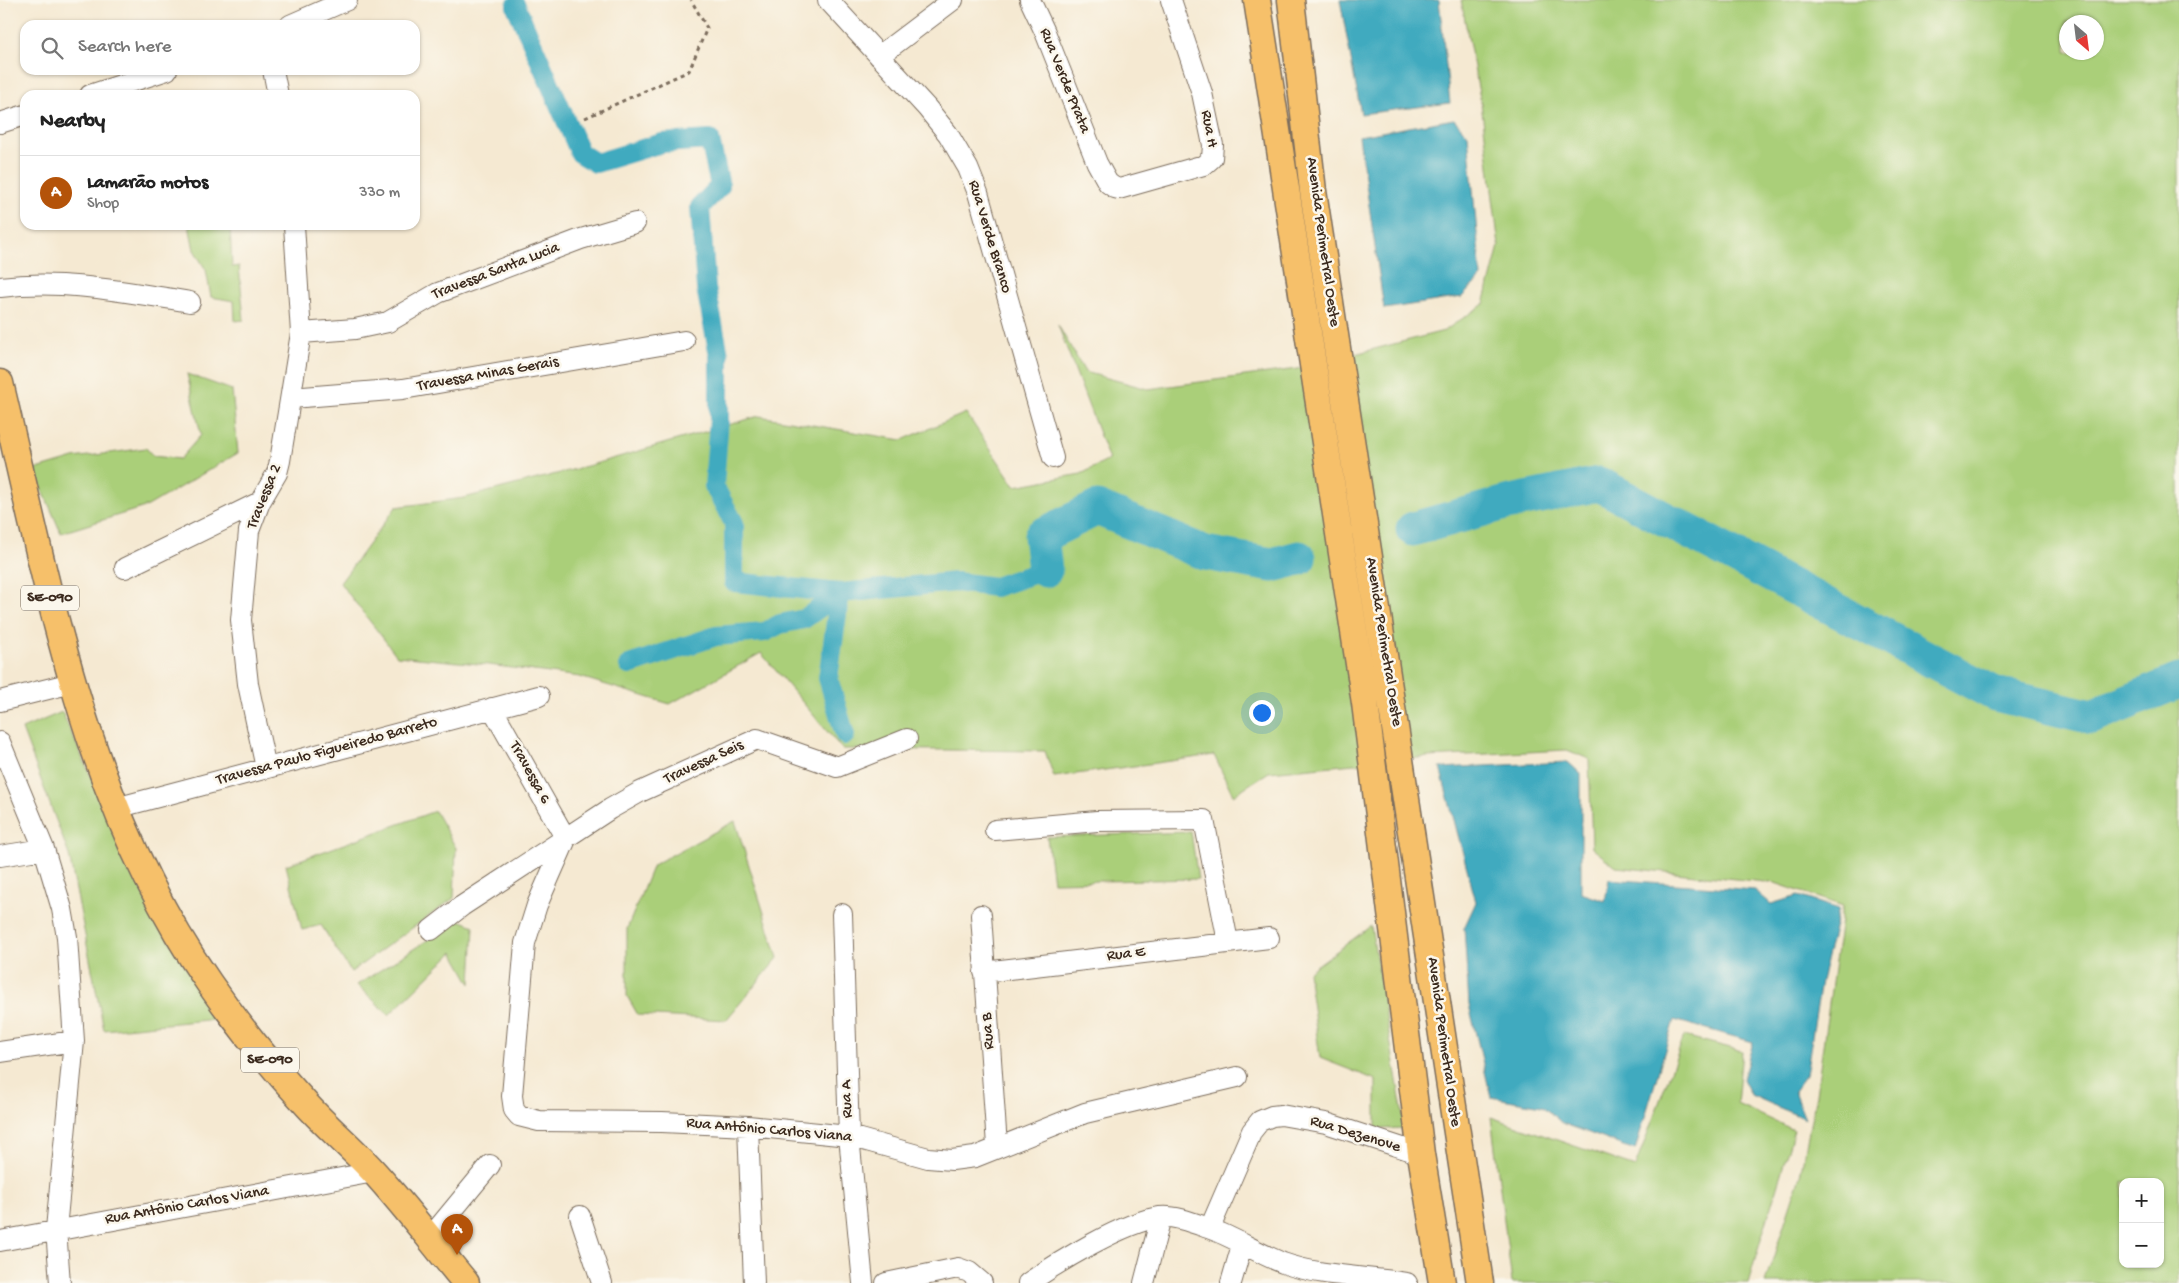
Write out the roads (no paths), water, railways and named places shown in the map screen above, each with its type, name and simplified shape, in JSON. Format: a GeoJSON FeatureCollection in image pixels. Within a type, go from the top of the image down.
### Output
{"type":"FeatureCollection","features":[{"type":"Feature","properties":{"kind":"main road","name":"Avenida Perimetral Oeste"},"geometry":{"type":"LineString","coordinates":[[1257,0],[1366,703],[1421,1154],[1442,1283]]}},
{"type":"Feature","properties":{"kind":"main road","name":"Avenida Perimetral Oeste"},"geometry":{"type":"LineString","coordinates":[[1291,0],[1313,192],[1480,1283]]}},
{"type":"Feature","properties":{"kind":"main road","name":"SE-090"},"geometry":{"type":"LineString","coordinates":[[0,383],[43,571],[72,683],[92,747],[116,808],[152,888],[208,983],[239,1023],[307,1104],[374,1172],[466,1283]]}},
{"type":"Feature","properties":{"kind":"street"},"geometry":{"type":"LineString","coordinates":[[301,20],[347,0]]}},
{"type":"Feature","properties":{"kind":"street","name":"Rua Verde Branco"},"geometry":{"type":"LineString","coordinates":[[828,0],[943,127],[968,168],[978,192],[1053,458]]}},
{"type":"Feature","properties":{"kind":"street"},"geometry":{"type":"LineString","coordinates":[[879,56],[953,0]]}},
{"type":"Feature","properties":{"kind":"street","name":"Rua Verde Prata"},"geometry":{"type":"LineString","coordinates":[[1030,0],[1053,50],[1097,163]]}},
{"type":"Feature","properties":{"kind":"street","name":"Rua H"},"geometry":{"type":"LineString","coordinates":[[1097,163],[1108,183],[1114,188],[1119,188],[1204,166],[1212,158],[1213,145],[1202,93],[1171,0]]}},
{"type":"Feature","properties":{"kind":"street"},"geometry":{"type":"LineString","coordinates":[[105,90],[152,75]]}},
{"type":"Feature","properties":{"kind":"street"},"geometry":{"type":"LineString","coordinates":[[274,75],[277,90]]}},
{"type":"Feature","properties":{"kind":"street"},"geometry":{"type":"LineString","coordinates":[[0,123],[20,117]]}},
{"type":"Feature","properties":{"kind":"street","name":"Travessa Santa Lucia"},"geometry":{"type":"LineString","coordinates":[[301,333],[355,329],[388,322],[447,290],[581,239],[635,223]]}},
{"type":"Feature","properties":{"kind":"street","name":"Travessa 2"},"geometry":{"type":"LineString","coordinates":[[266,768],[248,684],[242,620],[250,531],[260,502],[273,481],[278,467],[301,333],[294,230]]}},
{"type":"Feature","properties":{"kind":"street"},"geometry":{"type":"LineString","coordinates":[[0,287],[31,283],[88,286],[190,302]]}},
{"type":"Feature","properties":{"kind":"street","name":"Travessa Minas Gerais"},"geometry":{"type":"LineString","coordinates":[[291,398],[403,389],[684,341]]}},
{"type":"Feature","properties":{"kind":"street"},"geometry":{"type":"LineString","coordinates":[[125,568],[260,502]]}},
{"type":"Feature","properties":{"kind":"street"},"geometry":{"type":"LineString","coordinates":[[0,701],[72,683]]}},
{"type":"Feature","properties":{"kind":"street","name":"Travessa Paulo Figueiredo Barreto"},"geometry":{"type":"LineString","coordinates":[[116,808],[539,696]]}},
{"type":"Feature","properties":{"kind":"street","name":"Travessa 6"},"geometry":{"type":"LineString","coordinates":[[492,708],[566,839]]}},
{"type":"Feature","properties":{"kind":"street","name":"Travessa Seis"},"geometry":{"type":"LineString","coordinates":[[431,930],[462,906],[610,809],[640,792],[757,739],[837,767],[907,740]]}},
{"type":"Feature","properties":{"kind":"street"},"geometry":{"type":"LineString","coordinates":[[0,742],[44,849],[62,909],[67,937],[74,1040],[56,1229],[60,1283]]}},
{"type":"Feature","properties":{"kind":"street"},"geometry":{"type":"LineString","coordinates":[[995,830],[1098,822],[1204,820],[1228,942]]}},
{"type":"Feature","properties":{"kind":"street","name":"Rua Antônio Carlos Viana"},"geometry":{"type":"LineString","coordinates":[[566,839],[537,905],[525,943],[512,1096],[512,1106],[519,1116],[539,1121],[662,1122],[748,1126],[849,1136],[928,1158],[963,1160],[1085,1113],[1238,1077]]}},
{"type":"Feature","properties":{"kind":"street"},"geometry":{"type":"LineString","coordinates":[[0,856],[44,849]]}},
{"type":"Feature","properties":{"kind":"street","name":"Rua A"},"geometry":{"type":"LineString","coordinates":[[842,914],[849,1136],[863,1283]]}},
{"type":"Feature","properties":{"kind":"street","name":"Rua B"},"geometry":{"type":"LineString","coordinates":[[981,915],[998,1146]]}},
{"type":"Feature","properties":{"kind":"street","name":"Rua E"},"geometry":{"type":"LineString","coordinates":[[984,972],[1269,938]]}},
{"type":"Feature","properties":{"kind":"street"},"geometry":{"type":"LineString","coordinates":[[0,1052],[74,1040]]}},
{"type":"Feature","properties":{"kind":"street","name":"Rua Dezenove"},"geometry":{"type":"LineString","coordinates":[[1210,1228],[1252,1131],[1260,1122],[1272,1116],[1326,1123],[1421,1154]]}},
{"type":"Feature","properties":{"kind":"street"},"geometry":{"type":"LineString","coordinates":[[748,1126],[754,1283]]}},
{"type":"Feature","properties":{"kind":"street"},"geometry":{"type":"LineString","coordinates":[[429,1239],[490,1165]]}},
{"type":"Feature","properties":{"kind":"street","name":"Rua Antônio Carlos Viana"},"geometry":{"type":"LineString","coordinates":[[0,1241],[56,1229],[374,1172]]}},
{"type":"Feature","properties":{"kind":"street"},"geometry":{"type":"LineString","coordinates":[[580,1216],[602,1283]]}},
{"type":"Feature","properties":{"kind":"street"},"geometry":{"type":"LineString","coordinates":[[1144,1283],[1161,1217]]}},
{"type":"Feature","properties":{"kind":"street"},"geometry":{"type":"LineString","coordinates":[[1028,1283],[1097,1242],[1127,1228],[1161,1217],[1210,1228],[1242,1245],[1298,1267],[1407,1283]]}},
{"type":"Feature","properties":{"kind":"street"},"geometry":{"type":"LineString","coordinates":[[1231,1283],[1242,1245]]}},
{"type":"Feature","properties":{"kind":"street"},"geometry":{"type":"LineString","coordinates":[[886,1283],[951,1268],[964,1269],[982,1283]]}},
{"type":"Feature","properties":{"kind":"water"},"geometry":{"type":"Polygon","coordinates":[[[1340,0],[1439,0],[1450,103],[1361,114],[1340,0]]]}},
{"type":"Feature","properties":{"kind":"water"},"geometry":{"type":"Polygon","coordinates":[[[1454,119],[1468,135],[1481,277],[1462,297],[1384,309],[1359,136],[1454,119]]]}},
{"type":"Feature","properties":{"kind":"water"},"geometry":{"type":"Polygon","coordinates":[[[1568,762],[1581,774],[1581,893],[1605,901],[1609,879],[1755,890],[1771,904],[1798,896],[1839,909],[1821,981],[1806,1075],[1794,1091],[1805,1119],[1751,1095],[1743,1079],[1753,1042],[1674,1020],[1635,1150],[1562,1123],[1542,1106],[1491,1097],[1469,1005],[1464,928],[1476,902],[1440,768],[1568,762]]]}},
{"type":"Feature","properties":{"kind":"waterway"},"geometry":{"type":"LineString","coordinates":[[516,6],[580,153],[596,163],[662,143],[710,140],[720,186],[700,207],[706,288],[719,355],[719,419],[714,486],[734,523],[734,582],[840,593],[956,582],[995,587],[1045,570]]}},
{"type":"Feature","properties":{"kind":"waterway"},"geometry":{"type":"LineString","coordinates":[[1413,529],[1506,503],[1599,484],[1995,694],[2092,717],[2179,681]]}},
{"type":"Feature","properties":{"kind":"waterway"},"geometry":{"type":"LineString","coordinates":[[1045,570],[1041,536],[1097,508],[1205,553],[1272,565],[1299,558]]}},
{"type":"Feature","properties":{"kind":"waterway"},"geometry":{"type":"LineString","coordinates":[[840,593],[828,678],[845,735]]}},
{"type":"Feature","properties":{"kind":"waterway"},"geometry":{"type":"LineString","coordinates":[[629,665],[716,636],[765,632],[780,624],[804,619],[840,593]]}},
{"type":"Feature","properties":{"kind":"place","name":"Lamarão motos"},"geometry":{"type":"Point","coordinates":[457,1255]}}]}
